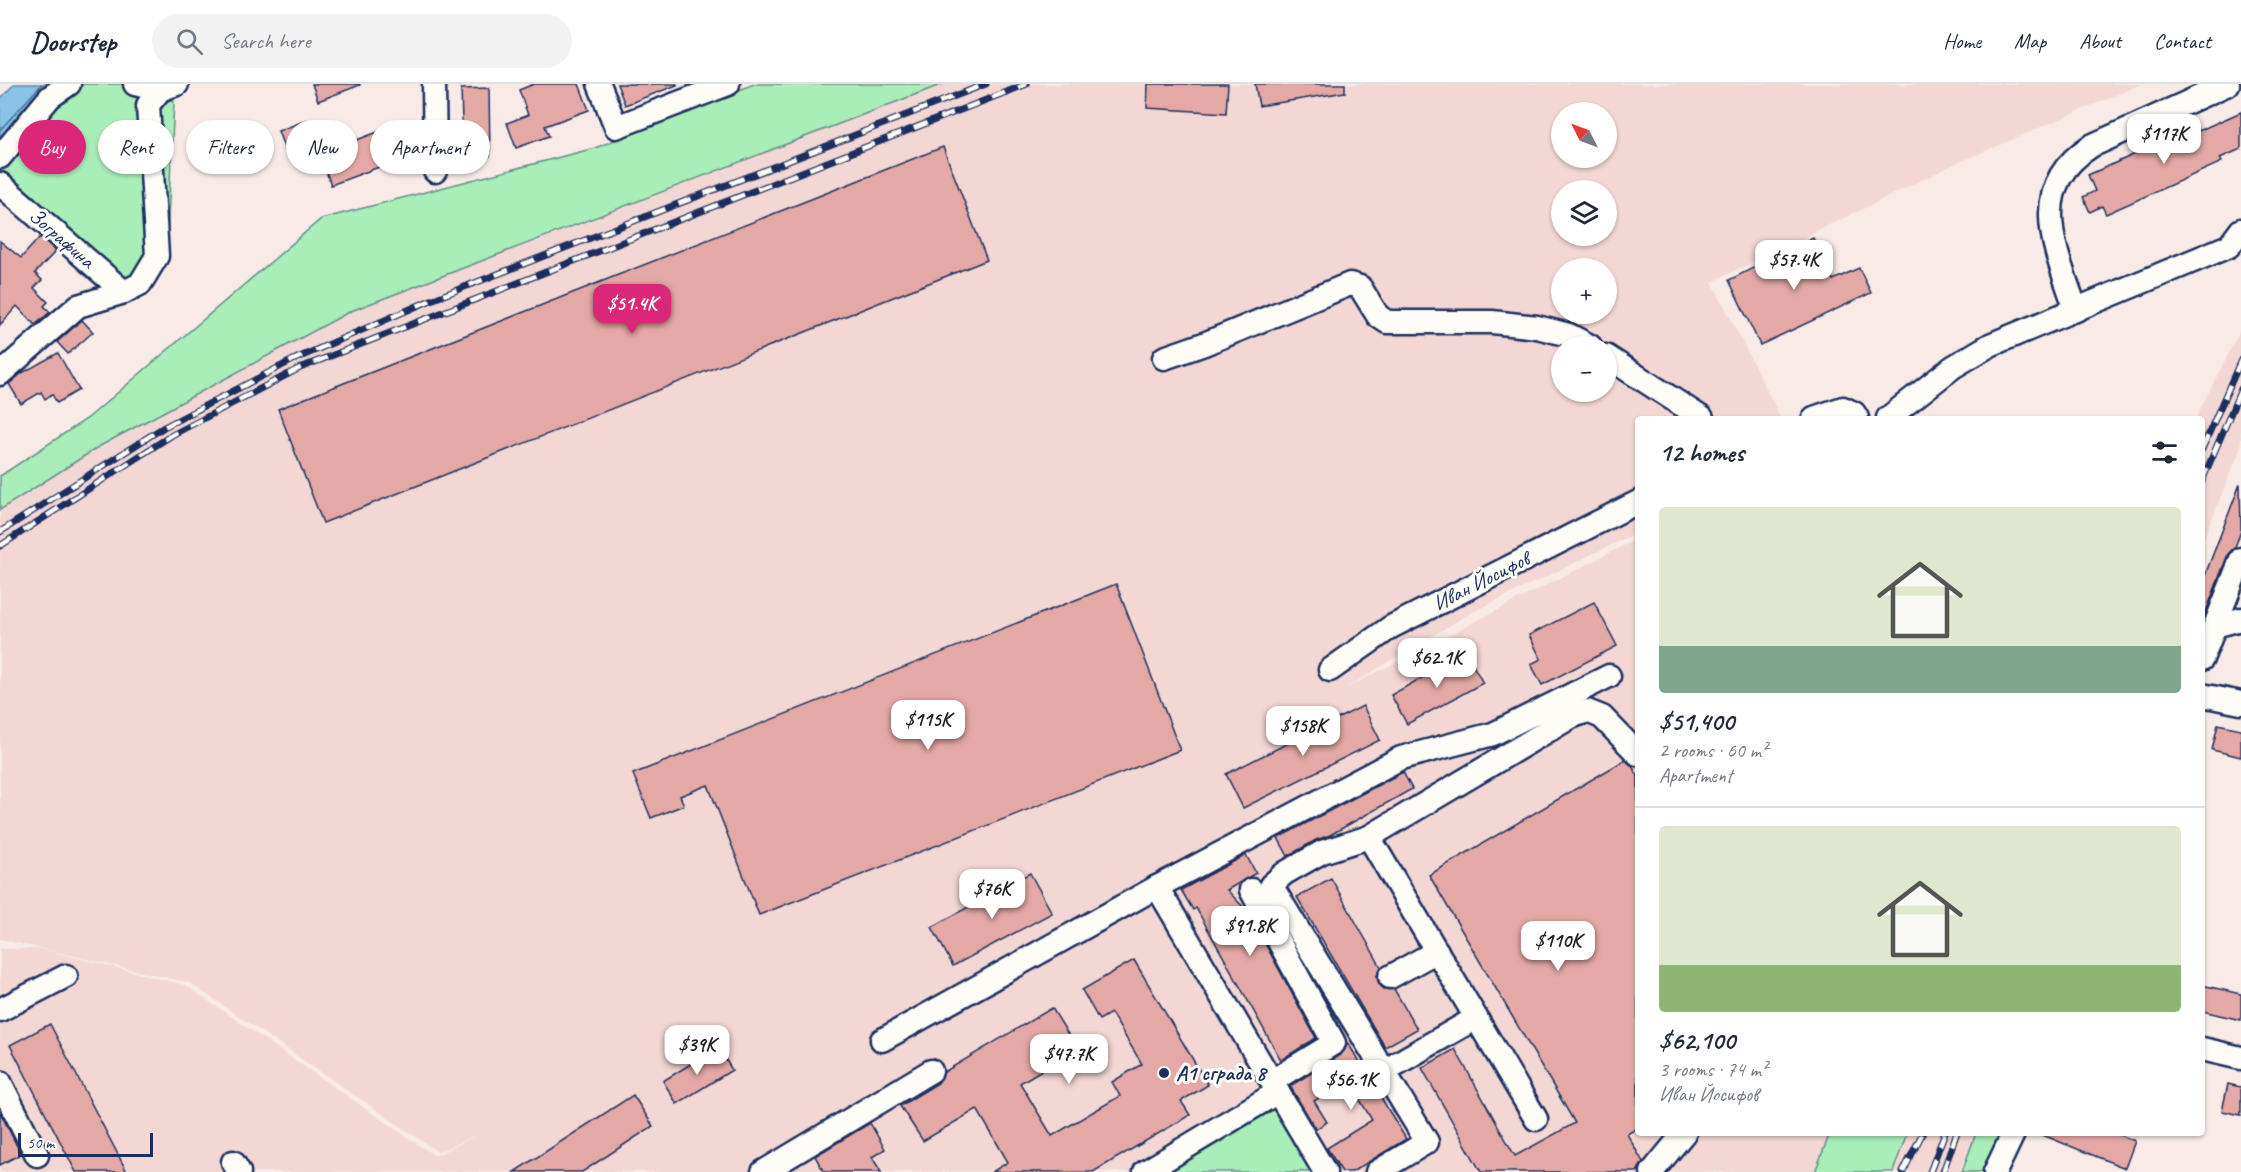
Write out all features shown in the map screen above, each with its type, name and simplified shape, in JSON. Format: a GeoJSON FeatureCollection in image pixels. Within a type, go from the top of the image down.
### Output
{"type":"FeatureCollection","features":[{"type":"Feature","properties":{"kind":"street"},"geometry":{"type":"LineString","coordinates":[[0,157],[50,97],[69,84]]}},
{"type":"Feature","properties":{"kind":"street"},"geometry":{"type":"LineString","coordinates":[[135,84],[168,87]]}},
{"type":"Feature","properties":{"kind":"street"},"geometry":{"type":"LineString","coordinates":[[434,84],[434,120]]}},
{"type":"Feature","properties":{"kind":"street"},"geometry":{"type":"LineString","coordinates":[[599,84],[616,127],[728,84]]}},
{"type":"Feature","properties":{"kind":"street"},"geometry":{"type":"LineString","coordinates":[[2076,310],[2054,246],[2050,222],[2050,202],[2066,168],[2078,154],[2091,146],[2228,84]]}},
{"type":"Feature","properties":{"kind":"street"},"geometry":{"type":"LineString","coordinates":[[0,374],[78,306],[124,292],[140,284],[157,256],[148,105],[168,87]]}},
{"type":"Feature","properties":{"kind":"street","name":"Зографина"},"geometry":{"type":"LineString","coordinates":[[0,184],[124,292]]}},
{"type":"Feature","properties":{"kind":"street"},"geometry":{"type":"LineString","coordinates":[[1891,416],[1953,367],[1990,345],[2229,246],[2241,230]]}},
{"type":"Feature","properties":{"kind":"street"},"geometry":{"type":"LineString","coordinates":[[1164,358],[1350,284],[1360,287],[1378,316],[1387,322],[1492,322],[1537,327],[1572,336]]}},
{"type":"Feature","properties":{"kind":"street"},"geometry":{"type":"LineString","coordinates":[[1617,363],[1698,416]]}},
{"type":"Feature","properties":{"kind":"street"},"geometry":{"type":"LineString","coordinates":[[1820,416],[1844,408],[1856,416]]}},
{"type":"Feature","properties":{"kind":"street","name":"Иван Йосифов"},"geometry":{"type":"LineString","coordinates":[[1330,670],[1390,627],[1635,504]]}},
{"type":"Feature","properties":{"kind":"street"},"geometry":{"type":"LineString","coordinates":[[2205,651],[2241,558]]}},
{"type":"Feature","properties":{"kind":"street"},"geometry":{"type":"LineString","coordinates":[[2215,626],[2241,619]]}},
{"type":"Feature","properties":{"kind":"street"},"geometry":{"type":"LineString","coordinates":[[882,1040],[1156,887],[1401,758],[1493,734],[1609,676]]}},
{"type":"Feature","properties":{"kind":"street"},"geometry":{"type":"LineString","coordinates":[[2205,696],[2241,703]]}},
{"type":"Feature","properties":{"kind":"street"},"geometry":{"type":"LineString","coordinates":[[1261,888],[1322,852],[1369,837],[1571,717],[1587,711],[1602,717],[1635,751]]}},
{"type":"Feature","properties":{"kind":"street"},"geometry":{"type":"LineString","coordinates":[[1369,837],[1536,1119]]}},
{"type":"Feature","properties":{"kind":"street"},"geometry":{"type":"LineString","coordinates":[[1156,887],[1325,1172]]}},
{"type":"Feature","properties":{"kind":"street"},"geometry":{"type":"LineString","coordinates":[[1261,888],[1384,1071],[1426,1142],[1377,1172]]}},
{"type":"Feature","properties":{"kind":"street"},"geometry":{"type":"LineString","coordinates":[[1145,1172],[1275,1087],[1334,1042],[1261,888]]}},
{"type":"Feature","properties":{"kind":"street"},"geometry":{"type":"LineString","coordinates":[[1390,977],[1437,951]]}},
{"type":"Feature","properties":{"kind":"street"},"geometry":{"type":"LineString","coordinates":[[0,1010],[66,976]]}},
{"type":"Feature","properties":{"kind":"street"},"geometry":{"type":"LineString","coordinates":[[1384,1071],[1476,1018]]}},
{"type":"Feature","properties":{"kind":"street"},"geometry":{"type":"LineString","coordinates":[[2205,1050],[2241,1058]]}},
{"type":"Feature","properties":{"kind":"street"},"geometry":{"type":"LineString","coordinates":[[763,1172],[931,1071]]}},
{"type":"Feature","properties":{"kind":"street"},"geometry":{"type":"LineString","coordinates":[[0,1082],[38,1155]]}},
{"type":"Feature","properties":{"kind":"street"},"geometry":{"type":"LineString","coordinates":[[1652,1172],[1682,1136]]}},
{"type":"Feature","properties":{"kind":"street"},"geometry":{"type":"LineString","coordinates":[[1995,1172],[2012,1136]]}},
{"type":"Feature","properties":{"kind":"shaded area"},"geometry":{"type":"Polygon","coordinates":[[[943,84],[2142,84],[1957,163],[1712,282],[1780,416],[1635,416],[1635,533],[1467,615],[1342,690],[1635,540],[1635,1136],[1829,1136],[1815,1172],[0,1172],[0,949],[41,949],[185,985],[435,1156],[481,1133],[438,1152],[190,983],[0,939],[0,510],[100,446],[351,311],[943,84]]]}},
{"type":"Feature","properties":{"kind":"shaded area"},"geometry":{"type":"Polygon","coordinates":[[[2241,328],[2241,447],[2205,536],[2205,416],[2197,416],[2241,328]]]}},
{"type":"Feature","properties":{"kind":"shaded area"},"geometry":{"type":"Polygon","coordinates":[[[1906,1136],[1975,1136],[1962,1172],[1893,1172],[1906,1136]]]}},
{"type":"Feature","properties":{"kind":"green space"},"geometry":{"type":"Polygon","coordinates":[[[50,84],[135,84],[160,90],[174,102],[173,120],[98,120],[98,174],[170,174],[166,259],[153,284],[122,296],[0,186],[0,139],[50,84]]]}},
{"type":"Feature","properties":{"kind":"green space"},"geometry":{"type":"Polygon","coordinates":[[[754,84],[943,84],[351,311],[100,446],[0,510],[0,476],[88,418],[321,219],[595,148],[754,84]]]}},
{"type":"Feature","properties":{"kind":"green space"},"geometry":{"type":"Polygon","coordinates":[[[1273,1108],[1316,1172],[1166,1172],[1273,1108]]]}},
{"type":"Feature","properties":{"kind":"green space"},"geometry":{"type":"Polygon","coordinates":[[[1828,1136],[1906,1136],[1893,1172],[1815,1172],[1828,1136]]]}},
{"type":"Feature","properties":{"kind":"green space"},"geometry":{"type":"Polygon","coordinates":[[[1975,1136],[2004,1136],[1986,1172],[1962,1172],[1975,1136]]]}},
{"type":"Feature","properties":{"kind":"water"},"geometry":{"type":"Polygon","coordinates":[[[14,84],[50,84],[0,139],[0,99],[14,84]]]}},
{"type":"Feature","properties":{"kind":"building"},"geometry":{"type":"Polygon","coordinates":[[[312,84],[360,84],[360,85],[318,101],[312,84]]]}},
{"type":"Feature","properties":{"kind":"building"},"geometry":{"type":"Polygon","coordinates":[[[534,84],[579,84],[589,110],[545,126],[549,136],[516,148],[507,123],[528,115],[519,90],[534,84]]]}},
{"type":"Feature","properties":{"kind":"building"},"geometry":{"type":"Polygon","coordinates":[[[617,84],[677,84],[677,85],[625,105],[617,84]]]}},
{"type":"Feature","properties":{"kind":"building"},"geometry":{"type":"Polygon","coordinates":[[[1148,84],[1228,84],[1226,113],[1147,108],[1148,84]]]}},
{"type":"Feature","properties":{"kind":"building"},"geometry":{"type":"Polygon","coordinates":[[[1255,84],[1345,84],[1345,92],[1259,106],[1255,84]]]}},
{"type":"Feature","properties":{"kind":"building"},"geometry":{"type":"Polygon","coordinates":[[[489,88],[489,120],[462,120],[461,89],[489,88]]]}},
{"type":"Feature","properties":{"kind":"building"},"geometry":{"type":"Polygon","coordinates":[[[2241,112],[2241,149],[2220,158],[2222,162],[2106,214],[2102,206],[2090,212],[2083,197],[2095,191],[2088,175],[2194,128],[2196,132],[2241,112]]]}},
{"type":"Feature","properties":{"kind":"building"},"geometry":{"type":"Polygon","coordinates":[[[286,128],[285,150],[278,131],[286,128]]]}},
{"type":"Feature","properties":{"kind":"building"},"geometry":{"type":"Polygon","coordinates":[[[370,135],[370,170],[331,185],[327,174],[358,174],[358,139],[370,135]]]}},
{"type":"Feature","properties":{"kind":"building"},"geometry":{"type":"Polygon","coordinates":[[[943,147],[987,260],[323,523],[278,409],[943,147]]]}},
{"type":"Feature","properties":{"kind":"building"},"geometry":{"type":"Polygon","coordinates":[[[40,237],[56,251],[35,273],[42,280],[34,288],[48,302],[44,306],[50,312],[35,325],[17,306],[0,325],[0,241],[21,258],[40,237]]]}},
{"type":"Feature","properties":{"kind":"building"},"geometry":{"type":"Polygon","coordinates":[[[1813,238],[1833,280],[1859,268],[1871,293],[1760,345],[1729,280],[1813,238]]]}},
{"type":"Feature","properties":{"kind":"building"},"geometry":{"type":"Polygon","coordinates":[[[82,320],[93,332],[68,354],[57,342],[82,320]]]}},
{"type":"Feature","properties":{"kind":"building"},"geometry":{"type":"Polygon","coordinates":[[[58,353],[79,390],[57,403],[52,394],[45,399],[41,392],[21,404],[9,384],[22,373],[58,353]]]}},
{"type":"Feature","properties":{"kind":"building"},"geometry":{"type":"Polygon","coordinates":[[[2240,484],[2241,531],[2235,547],[2228,554],[2205,614],[2205,575],[2240,484]]]}},
{"type":"Feature","properties":{"kind":"building"},"geometry":{"type":"Polygon","coordinates":[[[1116,584],[1180,750],[759,915],[708,785],[680,796],[684,805],[651,818],[633,774],[1116,584]]]}},
{"type":"Feature","properties":{"kind":"building"},"geometry":{"type":"Polygon","coordinates":[[[1594,602],[1617,646],[1542,685],[1531,664],[1541,659],[1529,635],[1594,602]]]}},
{"type":"Feature","properties":{"kind":"building"},"geometry":{"type":"Polygon","coordinates":[[[1466,653],[1483,683],[1407,724],[1391,695],[1466,653]]]}},
{"type":"Feature","properties":{"kind":"building"},"geometry":{"type":"Polygon","coordinates":[[[1363,706],[1380,740],[1243,808],[1226,774],[1363,706]]]}},
{"type":"Feature","properties":{"kind":"building"},"geometry":{"type":"Polygon","coordinates":[[[2218,724],[2241,729],[2241,757],[2212,750],[2218,724]]]}},
{"type":"Feature","properties":{"kind":"building"},"geometry":{"type":"Polygon","coordinates":[[[1625,760],[1632,766],[1635,771],[1635,1130],[1627,1134],[1643,1162],[1637,1172],[1481,1172],[1422,1068],[1455,1049],[1515,1156],[1575,1123],[1429,875],[1625,760]]]}},
{"type":"Feature","properties":{"kind":"building"},"geometry":{"type":"Polygon","coordinates":[[[1403,772],[1412,789],[1288,856],[1278,838],[1403,772]]]}},
{"type":"Feature","properties":{"kind":"building"},"geometry":{"type":"Polygon","coordinates":[[[1246,855],[1256,873],[1227,890],[1248,912],[1316,1038],[1281,1060],[1196,908],[1193,910],[1181,890],[1246,855]]]}},
{"type":"Feature","properties":{"kind":"building"},"geometry":{"type":"Polygon","coordinates":[[[1030,873],[1052,913],[953,966],[932,927],[1030,873]]]}},
{"type":"Feature","properties":{"kind":"building"},"geometry":{"type":"Polygon","coordinates":[[[1331,878],[1381,967],[1377,976],[1379,984],[1384,989],[1394,989],[1417,1029],[1385,1047],[1297,897],[1331,878]]]}},
{"type":"Feature","properties":{"kind":"building"},"geometry":{"type":"Polygon","coordinates":[[[1134,960],[1208,1085],[1181,1101],[1190,1115],[1093,1172],[992,1172],[1008,1162],[977,1109],[923,1141],[900,1106],[938,1083],[944,1072],[1052,1008],[1077,1049],[1020,1083],[1052,1136],[1120,1096],[1112,1082],[1142,1064],[1111,1013],[1099,1020],[1082,990],[1134,960]]]}},
{"type":"Feature","properties":{"kind":"building"},"geometry":{"type":"Polygon","coordinates":[[[2205,986],[2241,994],[2241,1020],[2205,1012],[2205,986]]]}},
{"type":"Feature","properties":{"kind":"building"},"geometry":{"type":"Polygon","coordinates":[[[50,1024],[127,1172],[76,1172],[10,1045],[50,1024]]]}},
{"type":"Feature","properties":{"kind":"building"},"geometry":{"type":"Polygon","coordinates":[[[1348,1043],[1406,1139],[1352,1172],[1342,1172],[1327,1148],[1372,1120],[1348,1080],[1314,1101],[1327,1122],[1316,1129],[1290,1086],[1341,1055],[1348,1043]]]}},
{"type":"Feature","properties":{"kind":"building"},"geometry":{"type":"Polygon","coordinates":[[[718,1047],[732,1070],[677,1104],[663,1081],[718,1047]]]}},
{"type":"Feature","properties":{"kind":"building"},"geometry":{"type":"Polygon","coordinates":[[[2228,1084],[2241,1087],[2241,1115],[2222,1111],[2228,1084]]]}},
{"type":"Feature","properties":{"kind":"building"},"geometry":{"type":"Polygon","coordinates":[[[633,1095],[653,1126],[582,1172],[514,1172],[633,1095]]]}},
{"type":"Feature","properties":{"kind":"building"},"geometry":{"type":"Polygon","coordinates":[[[0,1112],[21,1154],[0,1165],[0,1112]]]}},
{"type":"Feature","properties":{"kind":"building"},"geometry":{"type":"Polygon","coordinates":[[[870,1123],[885,1149],[872,1157],[881,1172],[824,1172],[815,1156],[870,1123]]]}},
{"type":"Feature","properties":{"kind":"building"},"geometry":{"type":"Polygon","coordinates":[[[2045,1136],[2123,1136],[2135,1141],[2125,1168],[2045,1136]]]}},
{"type":"Feature","properties":{"kind":"railway"},"geometry":{"type":"LineString","coordinates":[[0,532],[164,427],[293,360],[431,300],[986,84]]}},
{"type":"Feature","properties":{"kind":"railway"},"geometry":{"type":"LineString","coordinates":[[0,546],[172,435],[300,368],[1027,84]]}},
{"type":"Feature","properties":{"kind":"railway"},"geometry":{"type":"LineString","coordinates":[[2205,442],[2241,360]]}},
{"type":"Feature","properties":{"kind":"railway"},"geometry":{"type":"LineString","coordinates":[[2205,474],[2241,389]]}},
{"type":"Feature","properties":{"kind":"railway"},"geometry":{"type":"LineString","coordinates":[[1903,1172],[1921,1136]]}},
{"type":"Feature","properties":{"kind":"railway"},"geometry":{"type":"LineString","coordinates":[[1930,1172],[1944,1136]]}},
{"type":"Feature","properties":{"kind":"railway"},"geometry":{"type":"LineString","coordinates":[[1943,1172],[1956,1136]]}},
{"type":"Feature","properties":{"kind":"place","name":"А1 сграда 8"},"geometry":{"type":"Point","coordinates":[1164,1073]}}]}
